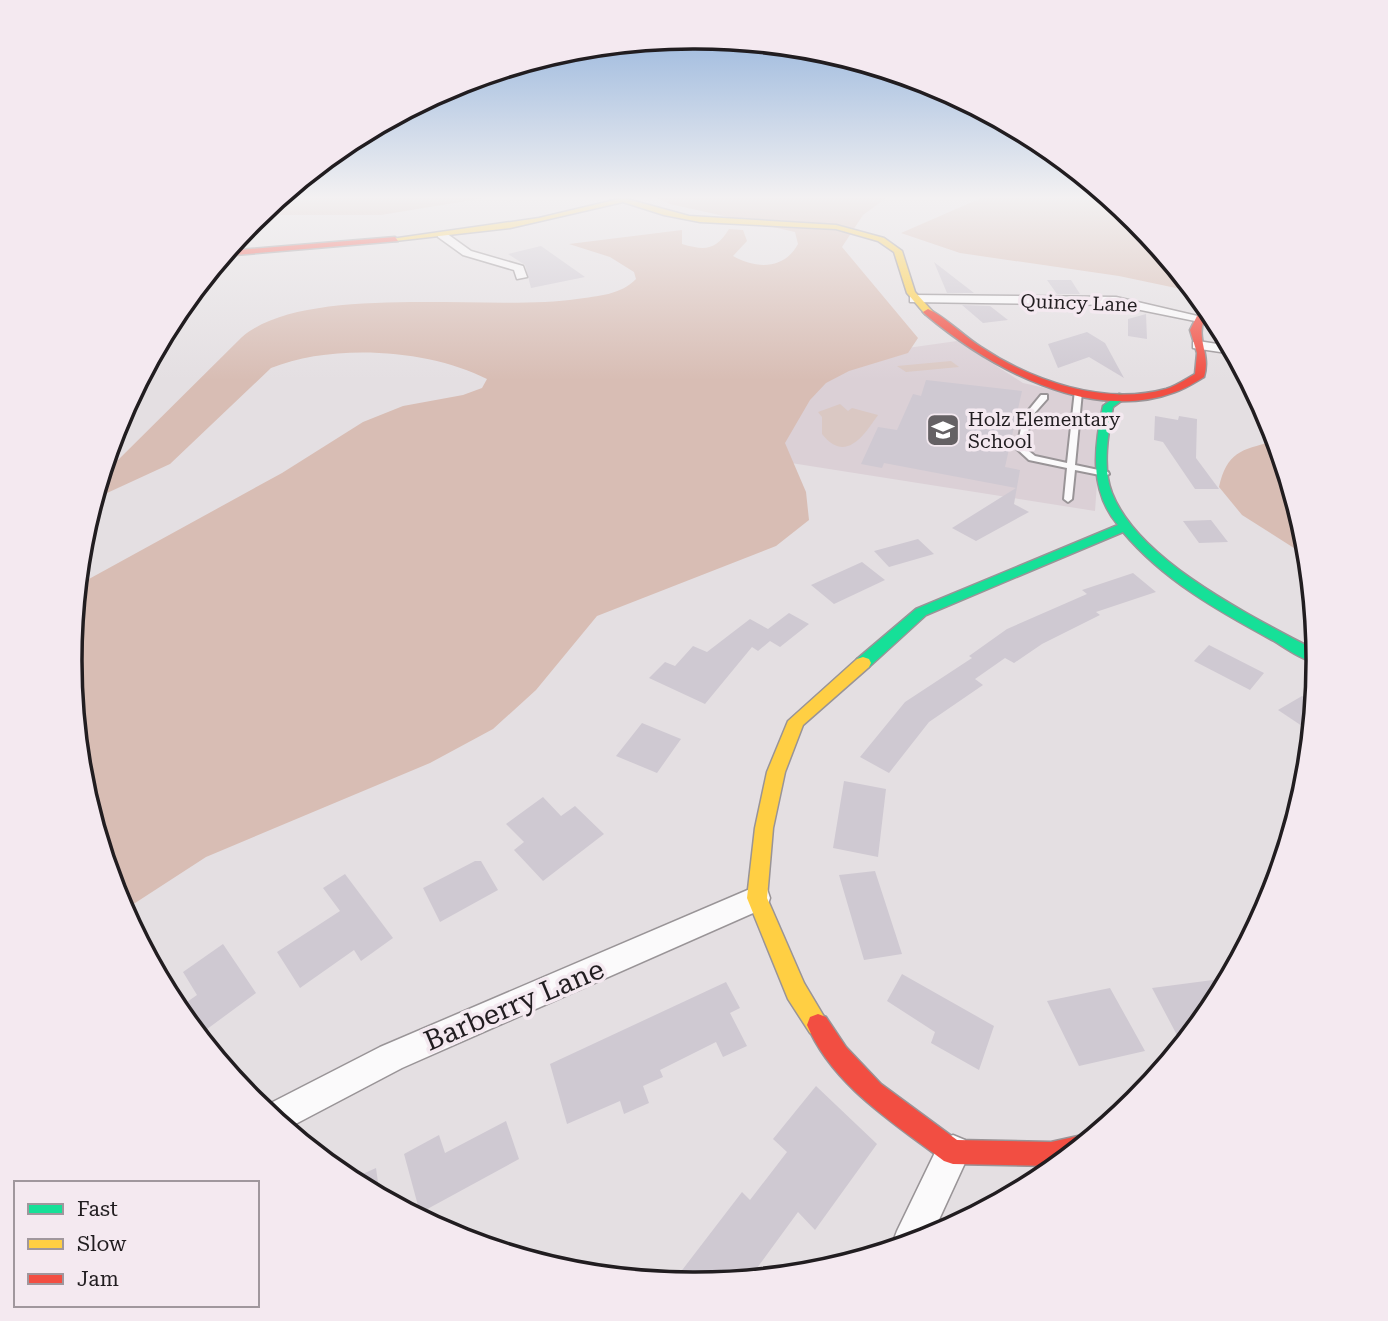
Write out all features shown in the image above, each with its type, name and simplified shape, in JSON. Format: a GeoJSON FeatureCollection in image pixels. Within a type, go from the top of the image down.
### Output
{"type":"FeatureCollection","features":[{"type":"Feature","properties":{"kind":"street"},"geometry":{"type":"LineString","coordinates":[[483,258],[519,268],[521,277]]}},
{"type":"Feature","properties":{"kind":"street"},"geometry":{"type":"LineString","coordinates":[[904,258],[914,299],[940,323],[1018,372],[1078,392],[1123,396],[1153,394],[1191,382],[1200,375],[1202,353],[1195,330],[1202,321]]}},
{"type":"Feature","properties":{"kind":"street","name":"Quincy Lane"},"geometry":{"type":"LineString","coordinates":[[914,299],[1116,301],[1198,315]]}},
{"type":"Feature","properties":{"kind":"street"},"geometry":{"type":"LineString","coordinates":[[1198,345],[1219,347]]}},
{"type":"Feature","properties":{"kind":"street"},"geometry":{"type":"LineString","coordinates":[[1123,396],[1108,406],[1104,489],[1110,505],[1127,526],[1192,587],[1306,652]]}},
{"type":"Feature","properties":{"kind":"street"},"geometry":{"type":"LineString","coordinates":[[1057,1153],[953,1152],[873,1092],[838,1055],[796,991],[757,898],[764,828],[776,772],[796,721],[921,612],[1127,526]]}},
{"type":"Feature","properties":{"kind":"street","name":"Barberry Lane"},"geometry":{"type":"LineString","coordinates":[[283,1112],[309,1097],[405,1052],[757,898]]}},
{"type":"Feature","properties":{"kind":"street"},"geometry":{"type":"LineString","coordinates":[[918,1229],[953,1152]]}},
{"type":"Feature","properties":{"kind":"lane"},"geometry":{"type":"LineString","coordinates":[[1068,499],[1078,392]]}},
{"type":"Feature","properties":{"kind":"lane"},"geometry":{"type":"LineString","coordinates":[[1044,397],[1027,417],[1021,449],[1032,458],[1105,474]]}},
{"type":"Feature","properties":{"kind":"shaded area"},"geometry":{"type":"Polygon","coordinates":[[[611,258],[737,258],[760,265],[769,265],[785,259],[851,258],[918,338],[908,353],[849,371],[826,383],[810,400],[785,443],[806,492],[809,520],[776,546],[597,616],[536,690],[493,729],[430,763],[206,857],[133,904],[103,819],[88,740],[82,660],[88,579],[282,473],[363,422],[403,406],[463,395],[482,388],[487,379],[437,361],[380,353],[322,355],[295,360],[271,368],[170,464],[106,494],[116,461],[242,337],[271,320],[309,310],[353,304],[540,302],[601,296],[616,292],[636,279],[634,272],[611,258]]]}},
{"type":"Feature","properties":{"kind":"shaded area"},"geometry":{"type":"Polygon","coordinates":[[[992,258],[1155,258],[1180,289],[1119,276],[992,258]]]}},
{"type":"Feature","properties":{"kind":"shaded area","name":"Holz Elementary School"},"geometry":{"type":"Polygon","coordinates":[[[957,341],[1023,383],[1103,401],[1095,511],[772,460],[815,361],[957,341]]]}},
{"type":"Feature","properties":{"kind":"shaded area"},"geometry":{"type":"Polygon","coordinates":[[[951,361],[959,367],[906,372],[897,366],[951,361]]]}},
{"type":"Feature","properties":{"kind":"shaded area"},"geometry":{"type":"Polygon","coordinates":[[[840,404],[848,411],[852,408],[878,415],[854,443],[839,447],[822,434],[822,417],[818,412],[840,404]]]}},
{"type":"Feature","properties":{"kind":"shaded area"},"geometry":{"type":"Polygon","coordinates":[[[1265,443],[1285,502],[1295,549],[1242,515],[1219,487],[1222,475],[1232,459],[1238,453],[1265,443]]]}},
{"type":"Feature","properties":{"kind":"building"},"geometry":{"type":"Polygon","coordinates":[[[514,258],[558,258],[585,277],[531,288],[525,265],[514,258]]]}},
{"type":"Feature","properties":{"kind":"building"},"geometry":{"type":"Polygon","coordinates":[[[934,262],[974,293],[947,293],[934,262]]]}},
{"type":"Feature","properties":{"kind":"building"},"geometry":{"type":"Polygon","coordinates":[[[1047,280],[1071,280],[1080,294],[1057,294],[1047,280]]]}},
{"type":"Feature","properties":{"kind":"building"},"geometry":{"type":"Polygon","coordinates":[[[962,305],[990,306],[1008,320],[983,323],[962,305]]]}},
{"type":"Feature","properties":{"kind":"building"},"geometry":{"type":"Polygon","coordinates":[[[1146,314],[1147,339],[1128,336],[1128,319],[1146,314]]]}},
{"type":"Feature","properties":{"kind":"building"},"geometry":{"type":"Polygon","coordinates":[[[1087,332],[1105,343],[1124,378],[1089,357],[1058,368],[1048,344],[1087,332]]]}},
{"type":"Feature","properties":{"kind":"building"},"geometry":{"type":"Polygon","coordinates":[[[926,380],[1022,391],[1005,467],[1020,470],[1014,504],[1029,512],[976,541],[952,528],[1016,488],[884,463],[882,468],[861,464],[878,427],[897,430],[913,394],[921,396],[926,380]]]}},
{"type":"Feature","properties":{"kind":"building"},"geometry":{"type":"Polygon","coordinates":[[[1155,416],[1178,420],[1179,416],[1197,419],[1196,458],[1219,489],[1195,489],[1163,442],[1154,440],[1155,416]]]}},
{"type":"Feature","properties":{"kind":"building"},"geometry":{"type":"Polygon","coordinates":[[[1211,520],[1228,542],[1199,543],[1183,521],[1211,520]]]}},
{"type":"Feature","properties":{"kind":"building"},"geometry":{"type":"Polygon","coordinates":[[[918,539],[934,554],[889,567],[874,551],[918,539]]]}},
{"type":"Feature","properties":{"kind":"building"},"geometry":{"type":"Polygon","coordinates":[[[862,562],[885,580],[834,604],[811,585],[862,562]]]}},
{"type":"Feature","properties":{"kind":"building"},"geometry":{"type":"Polygon","coordinates":[[[1133,573],[1156,592],[1096,612],[1100,615],[1042,644],[1014,663],[1005,658],[975,679],[983,685],[929,722],[889,773],[860,757],[905,702],[972,658],[969,656],[1007,629],[1087,594],[1082,590],[1133,573]]]}},
{"type":"Feature","properties":{"kind":"building"},"geometry":{"type":"Polygon","coordinates":[[[789,613],[809,624],[780,647],[770,641],[758,651],[752,647],[705,704],[649,678],[665,662],[675,666],[693,646],[707,652],[750,619],[768,629],[789,613]]]}},
{"type":"Feature","properties":{"kind":"building"},"geometry":{"type":"Polygon","coordinates":[[[1209,645],[1264,673],[1250,690],[1194,661],[1209,645]]]}},
{"type":"Feature","properties":{"kind":"building"},"geometry":{"type":"Polygon","coordinates":[[[1302,696],[1304,697],[1301,726],[1278,710],[1302,696]]]}},
{"type":"Feature","properties":{"kind":"building"},"geometry":{"type":"Polygon","coordinates":[[[642,723],[681,739],[657,773],[616,756],[642,723]]]}},
{"type":"Feature","properties":{"kind":"building"},"geometry":{"type":"Polygon","coordinates":[[[844,781],[886,789],[878,857],[833,848],[844,781]]]}},
{"type":"Feature","properties":{"kind":"building"},"geometry":{"type":"Polygon","coordinates":[[[543,797],[561,816],[575,806],[604,834],[543,881],[514,850],[524,842],[506,824],[543,797]]]}},
{"type":"Feature","properties":{"kind":"building"},"geometry":{"type":"Polygon","coordinates":[[[475,861],[481,861],[498,890],[440,922],[423,888],[475,861]]]}},
{"type":"Feature","properties":{"kind":"building"},"geometry":{"type":"Polygon","coordinates":[[[875,871],[902,954],[864,960],[839,875],[875,871]]]}},
{"type":"Feature","properties":{"kind":"building"},"geometry":{"type":"Polygon","coordinates":[[[345,874],[393,938],[361,961],[354,950],[300,988],[277,952],[340,911],[323,888],[345,874]]]}},
{"type":"Feature","properties":{"kind":"building"},"geometry":{"type":"Polygon","coordinates":[[[223,944],[256,993],[207,1029],[187,1002],[197,995],[183,972],[223,944]]]}},
{"type":"Feature","properties":{"kind":"building"},"geometry":{"type":"Polygon","coordinates":[[[902,974],[994,1026],[979,1070],[931,1043],[935,1032],[887,1001],[902,974]]]}},
{"type":"Feature","properties":{"kind":"building"},"geometry":{"type":"Polygon","coordinates":[[[1215,980],[1177,1035],[1152,988],[1215,980]]]}},
{"type":"Feature","properties":{"kind":"building"},"geometry":{"type":"Polygon","coordinates":[[[726,982],[740,1008],[730,1013],[747,1046],[723,1057],[716,1042],[660,1070],[663,1077],[643,1086],[649,1103],[624,1114],[620,1101],[567,1124],[550,1064],[726,982]]]}},
{"type":"Feature","properties":{"kind":"building"},"geometry":{"type":"Polygon","coordinates":[[[1110,988],[1145,1051],[1079,1066],[1047,1001],[1110,988]]]}},
{"type":"Feature","properties":{"kind":"building"},"geometry":{"type":"Polygon","coordinates":[[[816,1086],[877,1144],[815,1230],[798,1212],[756,1269],[681,1272],[742,1192],[750,1200],[787,1152],[773,1139],[816,1086]]]}},
{"type":"Feature","properties":{"kind":"building"},"geometry":{"type":"Polygon","coordinates":[[[506,1121],[519,1159],[426,1210],[418,1206],[404,1154],[439,1135],[445,1153],[506,1121]]]}},
{"type":"Feature","properties":{"kind":"building"},"geometry":{"type":"Polygon","coordinates":[[[376,1168],[378,1184],[362,1174],[376,1168]]]}},
{"type":"Feature","properties":{"kind":"traffic: fast"},"geometry":{"type":"LineString","coordinates":[[1123,396],[1108,406],[1102,449],[1105,492],[1118,517],[1139,542],[1196,588],[1306,652]]}},
{"type":"Feature","properties":{"kind":"traffic: fast"},"geometry":{"type":"LineString","coordinates":[[863,663],[921,612],[1127,526]]}},
{"type":"Feature","properties":{"kind":"traffic: slow"},"geometry":{"type":"LineString","coordinates":[[900,258],[911,293],[928,312]]}},
{"type":"Feature","properties":{"kind":"traffic: slow"},"geometry":{"type":"LineString","coordinates":[[818,1025],[796,991],[757,898],[764,828],[776,772],[796,721],[863,663]]}},
{"type":"Feature","properties":{"kind":"traffic: jam"},"geometry":{"type":"LineString","coordinates":[[928,312],[979,351],[1039,380],[1103,396],[1135,397],[1170,391],[1200,375],[1202,353],[1195,330],[1200,318]]}},
{"type":"Feature","properties":{"kind":"traffic: jam"},"geometry":{"type":"LineString","coordinates":[[818,1025],[838,1055],[873,1092],[953,1152],[1057,1153]]}},
{"type":"Feature","properties":{"kind":"place","name":"Holz Elementary School"},"geometry":{"type":"Point","coordinates":[943,430]}}]}
